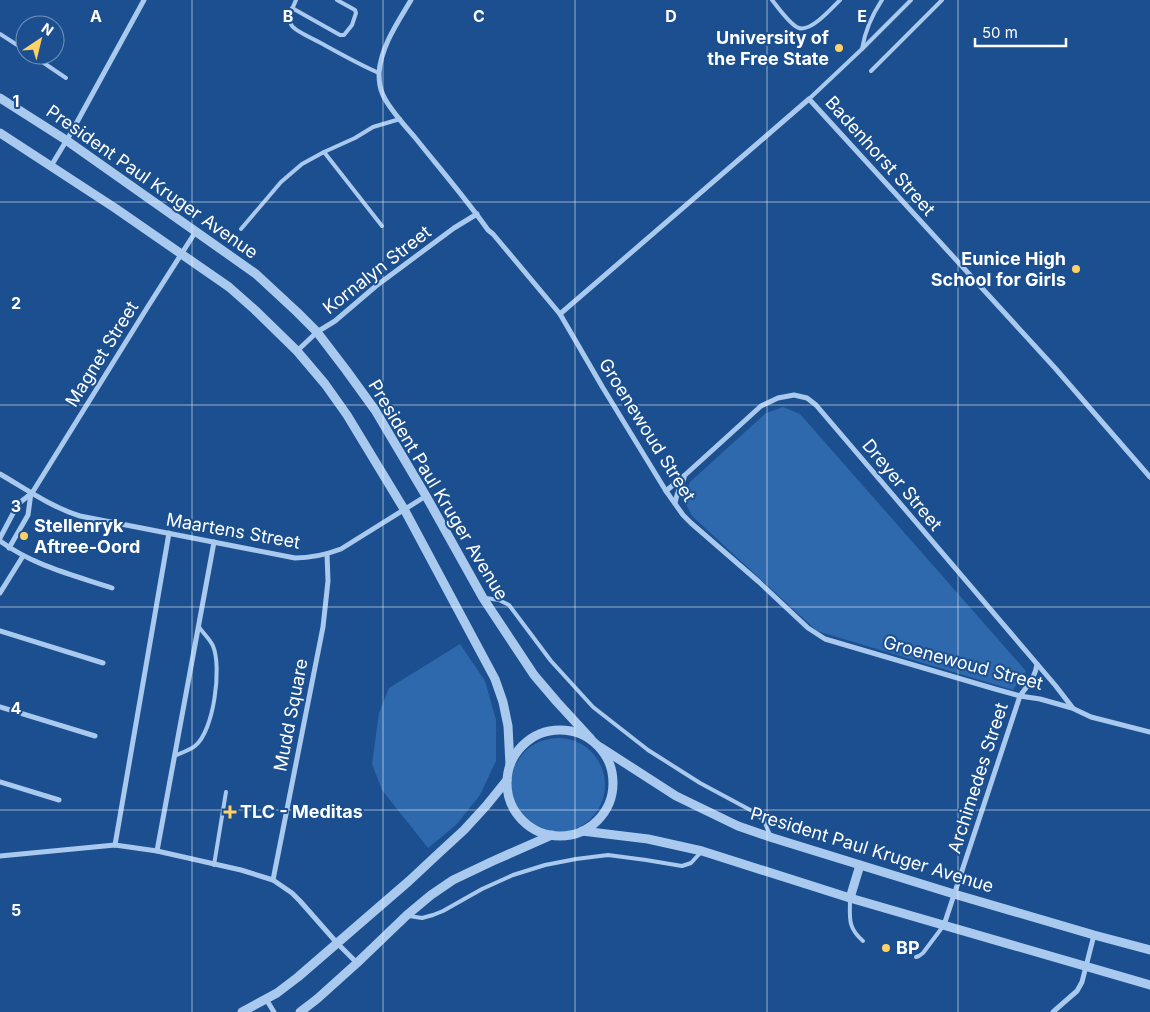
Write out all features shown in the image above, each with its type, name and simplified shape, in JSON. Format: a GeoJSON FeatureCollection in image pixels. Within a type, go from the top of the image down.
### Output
{"type":"FeatureCollection","features":[{"type":"Feature","properties":{"kind":"street"},"geometry":{"type":"LineString","coordinates":[[51,166],[144,0]]}},
{"type":"Feature","properties":{"kind":"street","name":"Groenewoud Street"},"geometry":{"type":"LineString","coordinates":[[411,0],[389,38],[382,59],[379,73],[383,95],[488,230],[560,314],[666,491],[691,523],[819,636],[1020,696],[1040,699],[1072,708],[1091,717],[1150,732]]}},
{"type":"Feature","properties":{"kind":"street","name":"President Paul Kruger Avenue"},"geometry":{"type":"LineString","coordinates":[[0,98],[66,140],[256,274],[317,332],[375,410],[483,598],[534,676],[591,739]]}},
{"type":"Feature","properties":{"kind":"street","name":"Badenhorst Street"},"geometry":{"type":"LineString","coordinates":[[560,314],[809,99],[1055,368],[1150,477]]}},
{"type":"Feature","properties":{"kind":"street"},"geometry":{"type":"LineString","coordinates":[[0,133],[182,254],[229,288],[255,310],[297,351],[326,384],[347,415],[404,509],[495,679],[503,702],[508,726],[510,765],[507,780],[509,797],[516,813],[529,826],[544,833],[562,836],[582,831],[596,822],[607,809],[612,794],[613,777],[609,761],[600,747],[591,739],[573,731],[553,730],[535,736],[520,748],[510,765]]}},
{"type":"Feature","properties":{"kind":"street","name":"Kornalyn Street"},"geometry":{"type":"LineString","coordinates":[[297,351],[317,332],[334,321],[376,286],[454,228],[477,214]]}},
{"type":"Feature","properties":{"kind":"street","name":"Magnet Street"},"geometry":{"type":"LineString","coordinates":[[32,493],[141,316],[196,231]]}},
{"type":"Feature","properties":{"kind":"street","name":"Dreyer Street"},"geometry":{"type":"LineString","coordinates":[[666,491],[761,406],[778,398],[794,395],[807,398],[816,405],[1055,685],[1072,708]]}},
{"type":"Feature","properties":{"kind":"street","name":"Maartens Street"},"geometry":{"type":"LineString","coordinates":[[0,474],[52,505],[80,516],[295,558],[309,558],[341,549],[426,496]]}},
{"type":"Feature","properties":{"kind":"street","name":"Dreyer Street"},"geometry":{"type":"LineString","coordinates":[[675,504],[685,475]]}},
{"type":"Feature","properties":{"kind":"street"},"geometry":{"type":"LineString","coordinates":[[32,493],[18,504],[0,540],[9,548],[39,564],[112,588]]}},
{"type":"Feature","properties":{"kind":"street"},"geometry":{"type":"LineString","coordinates":[[9,548],[28,515],[32,493]]}},
{"type":"Feature","properties":{"kind":"street"},"geometry":{"type":"LineString","coordinates":[[114,845],[169,533]]}},
{"type":"Feature","properties":{"kind":"street"},"geometry":{"type":"LineString","coordinates":[[157,851],[214,542]]}},
{"type":"Feature","properties":{"kind":"street","name":"Mudd Square"},"geometry":{"type":"LineString","coordinates":[[273,880],[323,628],[328,580],[327,554]]}},
{"type":"Feature","properties":{"kind":"street"},"geometry":{"type":"LineString","coordinates":[[0,593],[23,556]]}},
{"type":"Feature","properties":{"kind":"street"},"geometry":{"type":"LineString","coordinates":[[0,631],[103,663]]}},
{"type":"Feature","properties":{"kind":"street","name":"Archimedes Street"},"geometry":{"type":"LineString","coordinates":[[944,925],[1020,696],[1036,673],[1037,664]]}},
{"type":"Feature","properties":{"kind":"street"},"geometry":{"type":"LineString","coordinates":[[0,707],[95,736]]}},
{"type":"Feature","properties":{"kind":"street","name":"President Paul Kruger Avenue"},"geometry":{"type":"LineString","coordinates":[[600,747],[676,796],[738,826],[954,894],[1150,950]]}},
{"type":"Feature","properties":{"kind":"street"},"geometry":{"type":"LineString","coordinates":[[242,1012],[276,993],[298,977],[409,881],[464,830],[507,780]]}},
{"type":"Feature","properties":{"kind":"street"},"geometry":{"type":"LineString","coordinates":[[0,782],[59,800]]}},
{"type":"Feature","properties":{"kind":"street"},"geometry":{"type":"LineString","coordinates":[[582,831],[648,839],[702,851],[850,898],[1150,985]]}},
{"type":"Feature","properties":{"kind":"street"},"geometry":{"type":"LineString","coordinates":[[300,1012],[317,999],[407,916],[453,880],[552,834]]}},
{"type":"Feature","properties":{"kind":"street"},"geometry":{"type":"LineString","coordinates":[[0,856],[114,845],[157,851],[241,870],[273,880],[292,893],[357,963]]}},
{"type":"Feature","properties":{"kind":"street"},"geometry":{"type":"LineString","coordinates":[[850,898],[860,865]]}},
{"type":"Feature","properties":{"kind":"street"},"geometry":{"type":"LineString","coordinates":[[1053,1012],[1077,991],[1082,982],[1094,934]]}},
{"type":"Feature","properties":{"kind":"street"},"geometry":{"type":"LineString","coordinates":[[266,999],[274,1012]]}},
{"type":"Feature","properties":{"kind":"lane"},"geometry":{"type":"LineString","coordinates":[[296,0],[292,8],[290,20],[292,26],[379,73]]}},
{"type":"Feature","properties":{"kind":"lane"},"geometry":{"type":"LineString","coordinates":[[292,8],[340,35],[344,35],[352,25],[356,13],[355,10],[337,0]]}},
{"type":"Feature","properties":{"kind":"lane"},"geometry":{"type":"LineString","coordinates":[[772,0],[794,26],[803,29],[815,24],[840,0]]}},
{"type":"Feature","properties":{"kind":"lane"},"geometry":{"type":"LineString","coordinates":[[862,49],[864,35],[882,0]]}},
{"type":"Feature","properties":{"kind":"lane"},"geometry":{"type":"LineString","coordinates":[[809,99],[911,0]]}},
{"type":"Feature","properties":{"kind":"lane"},"geometry":{"type":"LineString","coordinates":[[871,71],[942,0]]}},
{"type":"Feature","properties":{"kind":"lane"},"geometry":{"type":"LineString","coordinates":[[0,34],[15,44]]}},
{"type":"Feature","properties":{"kind":"lane"},"geometry":{"type":"LineString","coordinates":[[47,65],[66,78]]}},
{"type":"Feature","properties":{"kind":"lane"},"geometry":{"type":"LineString","coordinates":[[241,229],[280,182],[302,164],[373,127],[400,119]]}},
{"type":"Feature","properties":{"kind":"lane"},"geometry":{"type":"LineString","coordinates":[[324,152],[382,226]]}},
{"type":"Feature","properties":{"kind":"lane"},"geometry":{"type":"LineString","coordinates":[[483,598],[494,598],[509,606],[551,661],[593,707],[648,750],[700,783],[754,812],[764,821],[770,836],[773,838]]}},
{"type":"Feature","properties":{"kind":"lane"},"geometry":{"type":"LineString","coordinates":[[174,756],[195,746],[204,734],[210,721],[216,688],[217,662],[212,645],[198,627]]}},
{"type":"Feature","properties":{"kind":"lane"},"geometry":{"type":"LineString","coordinates":[[214,864],[226,792]]}},
{"type":"Feature","properties":{"kind":"lane"},"geometry":{"type":"LineString","coordinates":[[407,916],[422,918],[433,915],[513,875],[545,865],[608,855],[682,866],[691,863],[702,851]]}},
{"type":"Feature","properties":{"kind":"lane"},"geometry":{"type":"LineString","coordinates":[[850,898],[850,923],[855,934],[863,941]]}},
{"type":"Feature","properties":{"kind":"lane"},"geometry":{"type":"LineString","coordinates":[[916,957],[923,952],[944,925]]}},
{"type":"Feature","properties":{"kind":"shaded area"},"geometry":{"type":"Polygon","coordinates":[[[783,407],[800,414],[1026,671],[1013,690],[817,631],[692,516],[683,498],[690,482],[766,413],[783,407]]]}},
{"type":"Feature","properties":{"kind":"shaded area"},"geometry":{"type":"Polygon","coordinates":[[[460,644],[485,681],[496,720],[496,761],[480,795],[456,825],[428,848],[382,790],[372,764],[379,713],[389,688],[460,644]]]}},
{"type":"Feature","properties":{"kind":"shaded area"},"geometry":{"type":"Polygon","coordinates":[[[558,738],[576,742],[591,752],[601,767],[605,785],[601,803],[591,818],[576,828],[558,832],[540,828],[525,818],[515,803],[511,785],[515,767],[525,752],[540,742],[558,738]]]}},
{"type":"Feature","properties":{"kind":"place","name":"University of the Free State"},"geometry":{"type":"Point","coordinates":[839,48]}},
{"type":"Feature","properties":{"kind":"place","name":"Eunice High School for Girls"},"geometry":{"type":"Point","coordinates":[1076,269]}},
{"type":"Feature","properties":{"kind":"place","name":"Stellenryk Aftree-Oord"},"geometry":{"type":"Point","coordinates":[24,536]}},
{"type":"Feature","properties":{"kind":"place","name":"TLC - Meditas"},"geometry":{"type":"Point","coordinates":[230,812]}},
{"type":"Feature","properties":{"kind":"place","name":"BP"},"geometry":{"type":"Point","coordinates":[886,948]}}]}
